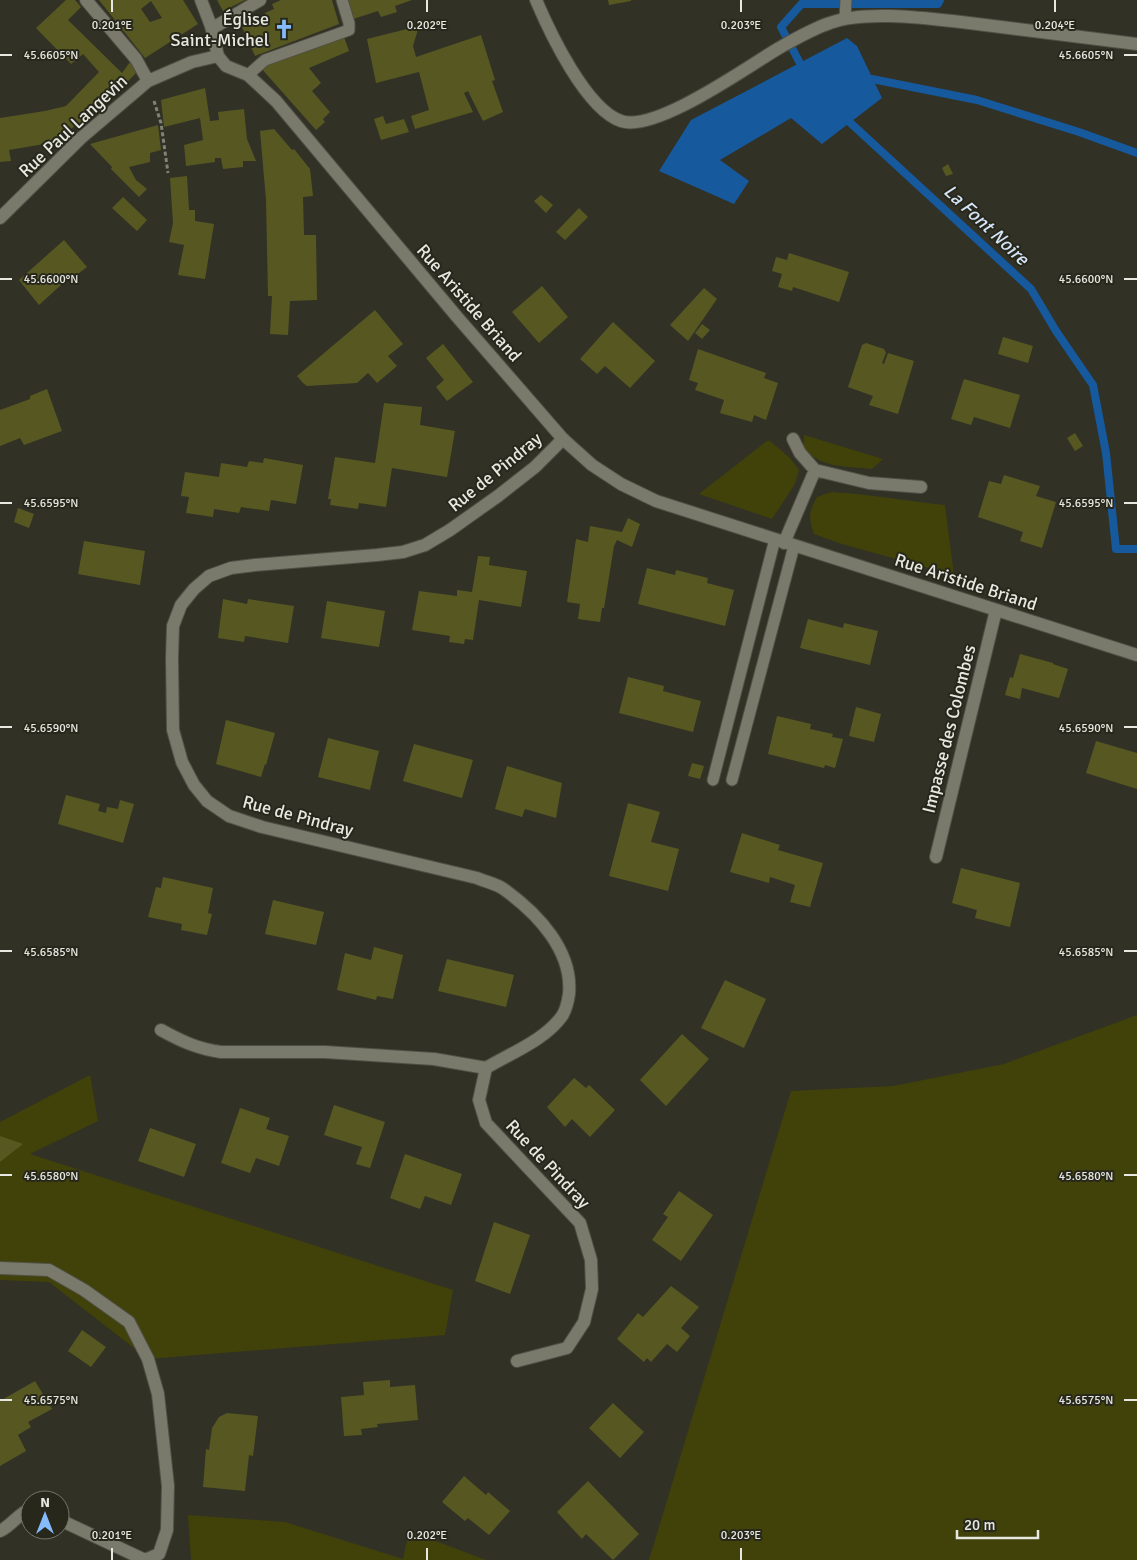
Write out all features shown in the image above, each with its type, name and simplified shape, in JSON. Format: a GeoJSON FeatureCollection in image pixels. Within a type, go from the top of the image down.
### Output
{"type":"FeatureCollection","features":[{"type":"Feature","properties":{"kind":"street"},"geometry":{"type":"LineString","coordinates":[[86,0],[136,59],[148,81]]}},
{"type":"Feature","properties":{"kind":"street"},"geometry":{"type":"LineString","coordinates":[[201,0],[212,26],[218,56]]}},
{"type":"Feature","properties":{"kind":"street"},"geometry":{"type":"LineString","coordinates":[[212,26],[218,25],[260,0]]}},
{"type":"Feature","properties":{"kind":"street"},"geometry":{"type":"LineString","coordinates":[[536,0],[546,23],[580,83],[608,115],[622,122],[636,123],[656,118],[680,108],[781,47],[831,22],[845,18],[920,18],[1137,44]]}},
{"type":"Feature","properties":{"kind":"street","name":"Rue Paul Langevin"},"geometry":{"type":"LineString","coordinates":[[0,218],[81,138],[148,81],[192,62],[218,56]]}},
{"type":"Feature","properties":{"kind":"street","name":"Rue Aristide Briand"},"geometry":{"type":"LineString","coordinates":[[218,56],[226,66],[248,75],[276,101],[446,304],[563,439],[592,466],[621,484],[656,501],[1137,656]]}},
{"type":"Feature","properties":{"kind":"street","name":"Rue de Pindray"},"geometry":{"type":"LineString","coordinates":[[517,1361],[567,1348],[584,1322],[592,1289],[591,1260],[580,1223],[486,1122],[479,1100],[486,1068],[551,1028],[562,1014],[568,1000],[570,984],[566,964],[559,947],[543,924],[526,906],[504,889],[477,878],[262,827],[229,816],[207,801],[194,785],[182,762],[174,730],[173,626],[181,605],[194,589],[209,576],[231,568],[254,564],[403,552],[425,545],[498,496],[535,467],[563,439]]}},
{"type":"Feature","properties":{"kind":"street"},"geometry":{"type":"LineString","coordinates":[[793,440],[800,453],[815,470],[869,483],[922,487]]}},
{"type":"Feature","properties":{"kind":"street"},"geometry":{"type":"LineString","coordinates":[[785,543],[815,470]]}},
{"type":"Feature","properties":{"kind":"street","name":"Impasse des Colombes"},"geometry":{"type":"LineString","coordinates":[[936,857],[996,610]]}},
{"type":"Feature","properties":{"kind":"street"},"geometry":{"type":"LineString","coordinates":[[161,1030],[187,1044],[204,1050],[221,1052],[325,1052],[434,1059],[486,1068]]}},
{"type":"Feature","properties":{"kind":"street"},"geometry":{"type":"LineString","coordinates":[[0,1268],[49,1270],[84,1290],[128,1322],[148,1359],[158,1394],[168,1486],[166,1530],[161,1557],[146,1560],[70,1525]]}},
{"type":"Feature","properties":{"kind":"street"},"geometry":{"type":"LineString","coordinates":[[0,1531],[5,1529],[20,1514]]}},
{"type":"Feature","properties":{"kind":"lane"},"geometry":{"type":"LineString","coordinates":[[248,75],[265,60],[348,30],[350,23],[342,0]]}},
{"type":"Feature","properties":{"kind":"lane"},"geometry":{"type":"LineString","coordinates":[[845,18],[846,0]]}},
{"type":"Feature","properties":{"kind":"lane"},"geometry":{"type":"LineString","coordinates":[[713,780],[785,543]]}},
{"type":"Feature","properties":{"kind":"lane"},"geometry":{"type":"LineString","coordinates":[[732,780],[785,543]]}},
{"type":"Feature","properties":{"kind":"path"},"geometry":{"type":"LineString","coordinates":[[148,81],[161,123],[168,173]]}},
{"type":"Feature","properties":{"kind":"shaded area"},"geometry":{"type":"Polygon","coordinates":[[[804,435],[883,459],[872,469],[844,467],[827,463],[819,460],[804,449],[804,435]]]}},
{"type":"Feature","properties":{"kind":"shaded area"},"geometry":{"type":"Polygon","coordinates":[[[767,441],[770,441],[790,458],[799,470],[795,484],[772,519],[699,494],[767,441]]]}},
{"type":"Feature","properties":{"kind":"shaded area"},"geometry":{"type":"Polygon","coordinates":[[[831,492],[945,505],[954,575],[842,544],[814,534],[810,519],[812,507],[817,497],[831,492]]]}},
{"type":"Feature","properties":{"kind":"shaded area"},"geometry":{"type":"Polygon","coordinates":[[[1137,1015],[1137,1560],[649,1560],[791,1091],[893,1086],[1004,1064],[1137,1015]]]}},
{"type":"Feature","properties":{"kind":"shaded area"},"geometry":{"type":"Polygon","coordinates":[[[90,1075],[98,1121],[30,1154],[453,1290],[445,1335],[148,1359],[49,1282],[0,1280],[0,1122],[90,1075]]]}},
{"type":"Feature","properties":{"kind":"shaded area"},"geometry":{"type":"Polygon","coordinates":[[[188,1515],[285,1522],[403,1559],[409,1531],[486,1560],[191,1560],[188,1515]]]}},
{"type":"Feature","properties":{"kind":"water"},"geometry":{"type":"Polygon","coordinates":[[[847,38],[857,46],[882,98],[822,144],[791,118],[720,160],[749,181],[734,204],[659,171],[691,120],[847,38]]]}},
{"type":"Feature","properties":{"kind":"building"},"geometry":{"type":"Polygon","coordinates":[[[66,0],[75,0],[81,7],[68,20],[122,73],[130,62],[138,71],[82,128],[78,123],[56,142],[9,150],[11,161],[0,162],[0,118],[66,106],[99,72],[83,54],[71,64],[36,28],[66,0]]]}},
{"type":"Feature","properties":{"kind":"building"},"geometry":{"type":"Polygon","coordinates":[[[99,0],[183,0],[198,24],[145,58],[99,0]],[[151,1],[141,9],[150,22],[162,18],[151,1]]]}},
{"type":"Feature","properties":{"kind":"building"},"geometry":{"type":"Polygon","coordinates":[[[217,0],[245,0],[223,11],[217,0]]]}},
{"type":"Feature","properties":{"kind":"building","name":"Église Saint-Michel"},"geometry":{"type":"Polygon","coordinates":[[[281,0],[332,0],[339,24],[255,56],[242,27],[266,17],[265,13],[274,9],[272,4],[281,0]]]}},
{"type":"Feature","properties":{"kind":"building"},"geometry":{"type":"Polygon","coordinates":[[[348,0],[412,0],[395,6],[397,12],[381,17],[378,11],[353,19],[348,0]]]}},
{"type":"Feature","properties":{"kind":"building"},"geometry":{"type":"Polygon","coordinates":[[[608,0],[631,0],[631,1],[609,5],[608,0]]]}},
{"type":"Feature","properties":{"kind":"building"},"geometry":{"type":"Polygon","coordinates":[[[419,26],[413,46],[416,57],[481,35],[495,80],[492,81],[503,112],[483,121],[468,91],[464,93],[473,112],[415,129],[411,116],[429,110],[419,72],[376,83],[367,39],[419,26]]]}},
{"type":"Feature","properties":{"kind":"building"},"geometry":{"type":"Polygon","coordinates":[[[343,34],[349,51],[309,68],[321,83],[312,91],[330,112],[323,119],[325,122],[316,130],[261,68],[343,34]]]}},
{"type":"Feature","properties":{"kind":"building"},"geometry":{"type":"Polygon","coordinates":[[[205,88],[210,121],[219,120],[218,112],[244,109],[247,139],[256,161],[243,161],[243,167],[223,169],[221,158],[215,158],[215,162],[186,166],[184,145],[203,140],[200,118],[164,127],[161,100],[205,88]]]}},
{"type":"Feature","properties":{"kind":"building"},"geometry":{"type":"Polygon","coordinates":[[[383,116],[386,124],[404,119],[409,132],[381,140],[374,119],[383,116]]]}},
{"type":"Feature","properties":{"kind":"building"},"geometry":{"type":"Polygon","coordinates":[[[158,125],[161,150],[150,153],[150,162],[129,167],[136,180],[147,189],[139,197],[111,169],[112,167],[90,144],[158,125]]]}},
{"type":"Feature","properties":{"kind":"building"},"geometry":{"type":"Polygon","coordinates":[[[274,129],[310,169],[313,196],[303,197],[304,235],[316,235],[317,300],[290,301],[288,335],[270,334],[272,296],[268,296],[266,200],[260,131],[274,129]]]}},
{"type":"Feature","properties":{"kind":"building"},"geometry":{"type":"Polygon","coordinates":[[[948,164],[953,174],[946,176],[942,168],[948,164]]]}},
{"type":"Feature","properties":{"kind":"building"},"geometry":{"type":"Polygon","coordinates":[[[187,176],[189,210],[195,210],[195,221],[214,224],[205,279],[178,275],[184,245],[169,242],[173,223],[170,178],[187,176]]]}},
{"type":"Feature","properties":{"kind":"building"},"geometry":{"type":"Polygon","coordinates":[[[541,195],[553,205],[546,213],[534,201],[541,195]]]}},
{"type":"Feature","properties":{"kind":"building"},"geometry":{"type":"Polygon","coordinates":[[[123,197],[147,220],[137,231],[112,208],[123,197]]]}},
{"type":"Feature","properties":{"kind":"building"},"geometry":{"type":"Polygon","coordinates":[[[579,208],[588,217],[565,240],[556,232],[579,208]]]}},
{"type":"Feature","properties":{"kind":"building"},"geometry":{"type":"Polygon","coordinates":[[[64,240],[87,267],[74,277],[72,275],[39,305],[19,280],[64,240]]]}},
{"type":"Feature","properties":{"kind":"building"},"geometry":{"type":"Polygon","coordinates":[[[789,253],[849,272],[839,302],[793,287],[792,291],[778,287],[782,274],[772,271],[776,257],[787,260],[789,253]]]}},
{"type":"Feature","properties":{"kind":"building"},"geometry":{"type":"Polygon","coordinates":[[[542,286],[568,317],[539,343],[512,312],[542,286]]]}},
{"type":"Feature","properties":{"kind":"building"},"geometry":{"type":"Polygon","coordinates":[[[704,288],[717,299],[688,341],[670,325],[704,288]]]}},
{"type":"Feature","properties":{"kind":"building"},"geometry":{"type":"Polygon","coordinates":[[[375,310],[403,344],[388,356],[397,366],[377,383],[368,373],[357,383],[307,386],[303,383],[297,376],[375,310]]]}},
{"type":"Feature","properties":{"kind":"building"},"geometry":{"type":"Polygon","coordinates":[[[613,322],[655,361],[630,388],[605,366],[597,374],[580,359],[613,322]]]}},
{"type":"Feature","properties":{"kind":"building"},"geometry":{"type":"Polygon","coordinates":[[[702,324],[710,330],[702,339],[695,333],[702,324]]]}},
{"type":"Feature","properties":{"kind":"building"},"geometry":{"type":"Polygon","coordinates":[[[1003,337],[1033,346],[1028,363],[998,354],[1003,337]]]}},
{"type":"Feature","properties":{"kind":"building"},"geometry":{"type":"Polygon","coordinates":[[[866,343],[884,349],[886,353],[882,363],[884,364],[888,353],[914,361],[898,414],[869,405],[873,396],[848,387],[862,345],[866,343]]]}},
{"type":"Feature","properties":{"kind":"building"},"geometry":{"type":"Polygon","coordinates":[[[443,344],[473,382],[447,401],[436,387],[444,380],[426,358],[443,344]]]}},
{"type":"Feature","properties":{"kind":"building"},"geometry":{"type":"Polygon","coordinates":[[[698,349],[766,373],[764,378],[778,383],[766,420],[754,415],[752,422],[720,413],[724,400],[695,390],[698,383],[689,380],[698,349]]]}},
{"type":"Feature","properties":{"kind":"building"},"geometry":{"type":"Polygon","coordinates":[[[964,379],[1020,395],[1010,428],[974,417],[971,425],[951,419],[964,379]]]}},
{"type":"Feature","properties":{"kind":"building"},"geometry":{"type":"Polygon","coordinates":[[[47,389],[62,431],[24,445],[20,438],[0,446],[0,410],[30,399],[30,396],[47,389]]]}},
{"type":"Feature","properties":{"kind":"building"},"geometry":{"type":"Polygon","coordinates":[[[384,403],[422,407],[420,425],[455,431],[447,477],[392,468],[386,507],[359,503],[358,509],[330,505],[331,499],[328,499],[335,457],[375,463],[384,403]]]}},
{"type":"Feature","properties":{"kind":"building"},"geometry":{"type":"Polygon","coordinates":[[[1075,433],[1083,446],[1075,451],[1067,438],[1075,433]]]}},
{"type":"Feature","properties":{"kind":"building"},"geometry":{"type":"Polygon","coordinates":[[[264,458],[303,465],[296,504],[271,500],[269,511],[241,507],[239,513],[214,509],[213,517],[186,513],[189,497],[181,496],[185,472],[219,477],[221,463],[247,467],[249,461],[263,463],[264,458]]]}},
{"type":"Feature","properties":{"kind":"building"},"geometry":{"type":"Polygon","coordinates":[[[1004,475],[1040,486],[1036,496],[1056,502],[1042,548],[1020,541],[1023,532],[978,517],[989,481],[1001,484],[1004,475]]]}},
{"type":"Feature","properties":{"kind":"building"},"geometry":{"type":"Polygon","coordinates":[[[18,508],[34,514],[29,528],[14,522],[18,508]]]}},
{"type":"Feature","properties":{"kind":"building"},"geometry":{"type":"Polygon","coordinates":[[[628,518],[640,524],[632,547],[617,540],[614,546],[600,622],[578,619],[580,604],[567,602],[576,539],[588,542],[590,526],[622,532],[628,518]]]}},
{"type":"Feature","properties":{"kind":"building"},"geometry":{"type":"Polygon","coordinates":[[[84,541],[145,551],[140,585],[78,574],[84,541]]]}},
{"type":"Feature","properties":{"kind":"building"},"geometry":{"type":"Polygon","coordinates":[[[478,556],[490,557],[489,565],[527,571],[521,607],[479,600],[473,640],[465,639],[464,644],[449,642],[450,636],[412,630],[419,591],[457,596],[457,590],[472,592],[478,556]]]}},
{"type":"Feature","properties":{"kind":"building"},"geometry":{"type":"Polygon","coordinates":[[[647,568],[675,575],[676,570],[708,578],[707,583],[734,590],[725,626],[638,604],[647,568]]]}},
{"type":"Feature","properties":{"kind":"building"},"geometry":{"type":"Polygon","coordinates":[[[223,599],[247,604],[248,599],[294,606],[288,643],[245,636],[244,642],[218,638],[223,599]]]}},
{"type":"Feature","properties":{"kind":"building"},"geometry":{"type":"Polygon","coordinates":[[[327,601],[385,611],[379,647],[321,638],[327,601]]]}},
{"type":"Feature","properties":{"kind":"building"},"geometry":{"type":"Polygon","coordinates":[[[808,619],[843,628],[844,623],[878,631],[870,665],[800,648],[808,619]]]}},
{"type":"Feature","properties":{"kind":"building"},"geometry":{"type":"Polygon","coordinates":[[[1020,654],[1068,669],[1059,698],[1022,688],[1020,699],[1005,695],[1010,677],[1013,678],[1020,654]]]}},
{"type":"Feature","properties":{"kind":"building"},"geometry":{"type":"Polygon","coordinates":[[[628,677],[664,686],[663,691],[701,701],[693,732],[619,713],[628,677]]]}},
{"type":"Feature","properties":{"kind":"building"},"geometry":{"type":"Polygon","coordinates":[[[856,707],[881,714],[874,742],[849,736],[856,707]]]}},
{"type":"Feature","properties":{"kind":"building"},"geometry":{"type":"Polygon","coordinates":[[[777,716],[811,724],[810,729],[833,734],[832,737],[843,739],[835,768],[825,765],[824,768],[768,754],[777,716]]]}},
{"type":"Feature","properties":{"kind":"building"},"geometry":{"type":"Polygon","coordinates":[[[226,720],[275,733],[261,777],[216,764],[226,720]]]}},
{"type":"Feature","properties":{"kind":"building"},"geometry":{"type":"Polygon","coordinates":[[[328,738],[379,751],[370,790],[318,777],[328,738]]]}},
{"type":"Feature","properties":{"kind":"building"},"geometry":{"type":"Polygon","coordinates":[[[1096,741],[1137,753],[1137,789],[1086,773],[1096,741]]]}},
{"type":"Feature","properties":{"kind":"building"},"geometry":{"type":"Polygon","coordinates":[[[414,744],[473,760],[462,798],[403,781],[414,744]]]}},
{"type":"Feature","properties":{"kind":"building"},"geometry":{"type":"Polygon","coordinates":[[[692,763],[704,766],[700,779],[688,776],[692,763]]]}},
{"type":"Feature","properties":{"kind":"building"},"geometry":{"type":"Polygon","coordinates":[[[507,766],[562,783],[556,818],[525,809],[522,817],[495,809],[507,766]]]}},
{"type":"Feature","properties":{"kind":"building"},"geometry":{"type":"Polygon","coordinates":[[[66,795],[100,804],[98,811],[106,813],[107,807],[118,809],[120,800],[134,804],[123,843],[58,824],[66,795]]]}},
{"type":"Feature","properties":{"kind":"building"},"geometry":{"type":"Polygon","coordinates":[[[628,803],[660,812],[651,842],[679,849],[668,891],[609,876],[628,803]]]}},
{"type":"Feature","properties":{"kind":"building"},"geometry":{"type":"Polygon","coordinates":[[[742,833],[780,845],[778,850],[823,863],[810,907],[790,902],[795,885],[770,877],[769,883],[730,872],[742,833]]]}},
{"type":"Feature","properties":{"kind":"building"},"geometry":{"type":"Polygon","coordinates":[[[961,868],[1020,883],[1010,927],[975,918],[977,910],[952,903],[961,868]]]}},
{"type":"Feature","properties":{"kind":"building"},"geometry":{"type":"Polygon","coordinates":[[[163,877],[213,888],[208,913],[212,914],[207,935],[181,930],[182,924],[148,917],[156,887],[161,888],[163,877]]]}},
{"type":"Feature","properties":{"kind":"building"},"geometry":{"type":"Polygon","coordinates":[[[273,900],[324,912],[316,945],[265,934],[273,900]]]}},
{"type":"Feature","properties":{"kind":"building"},"geometry":{"type":"Polygon","coordinates":[[[374,947],[403,955],[393,999],[377,996],[376,1000],[337,990],[345,953],[371,960],[374,947]]]}},
{"type":"Feature","properties":{"kind":"building"},"geometry":{"type":"Polygon","coordinates":[[[447,959],[514,975],[506,1007],[438,991],[447,959]]]}},
{"type":"Feature","properties":{"kind":"building"},"geometry":{"type":"Polygon","coordinates":[[[725,980],[766,999],[744,1048],[701,1028],[725,980]]]}},
{"type":"Feature","properties":{"kind":"building"},"geometry":{"type":"Polygon","coordinates":[[[682,1034],[709,1059],[666,1106],[640,1080],[682,1034]]]}},
{"type":"Feature","properties":{"kind":"building"},"geometry":{"type":"Polygon","coordinates":[[[574,1078],[586,1088],[589,1085],[615,1110],[590,1137],[572,1119],[565,1127],[547,1107],[574,1078]]]}},
{"type":"Feature","properties":{"kind":"building"},"geometry":{"type":"Polygon","coordinates":[[[334,1105],[385,1122],[370,1168],[356,1164],[362,1147],[324,1135],[334,1105]]]}},
{"type":"Feature","properties":{"kind":"building"},"geometry":{"type":"Polygon","coordinates":[[[240,1108],[270,1118],[266,1129],[289,1136],[279,1166],[256,1158],[250,1173],[221,1163],[240,1108]]]}},
{"type":"Feature","properties":{"kind":"building"},"geometry":{"type":"Polygon","coordinates":[[[150,1128],[196,1144],[184,1177],[138,1161],[150,1128]]]}},
{"type":"Feature","properties":{"kind":"building"},"geometry":{"type":"Polygon","coordinates":[[[0,1136],[23,1144],[0,1162],[0,1136]]]}},
{"type":"Feature","properties":{"kind":"building"},"geometry":{"type":"Polygon","coordinates":[[[405,1154],[462,1174],[451,1205],[425,1196],[420,1209],[390,1198],[405,1154]]]}},
{"type":"Feature","properties":{"kind":"building"},"geometry":{"type":"Polygon","coordinates":[[[679,1191],[713,1215],[681,1261],[652,1240],[668,1217],[663,1214],[679,1191]]]}},
{"type":"Feature","properties":{"kind":"building"},"geometry":{"type":"Polygon","coordinates":[[[494,1222],[530,1235],[510,1294],[475,1281],[494,1222]]]}},
{"type":"Feature","properties":{"kind":"building"},"geometry":{"type":"Polygon","coordinates":[[[671,1286],[699,1307],[681,1328],[690,1336],[677,1352],[667,1344],[651,1362],[647,1358],[644,1362],[617,1339],[638,1313],[643,1317],[671,1286]]]}},
{"type":"Feature","properties":{"kind":"building"},"geometry":{"type":"Polygon","coordinates":[[[82,1330],[106,1347],[91,1367],[68,1351],[82,1330]]]}},
{"type":"Feature","properties":{"kind":"building"},"geometry":{"type":"Polygon","coordinates":[[[390,1380],[390,1387],[415,1385],[418,1420],[377,1424],[378,1427],[361,1429],[362,1435],[344,1436],[341,1397],[364,1395],[363,1382],[390,1380]]]}},
{"type":"Feature","properties":{"kind":"building"},"geometry":{"type":"Polygon","coordinates":[[[35,1381],[52,1409],[28,1422],[31,1427],[18,1435],[26,1451],[0,1466],[0,1401],[35,1381]]]}},
{"type":"Feature","properties":{"kind":"building"},"geometry":{"type":"Polygon","coordinates":[[[613,1403],[644,1432],[620,1458],[589,1428],[613,1403]]]}},
{"type":"Feature","properties":{"kind":"building"},"geometry":{"type":"Polygon","coordinates":[[[227,1413],[258,1416],[253,1456],[249,1455],[245,1491],[203,1487],[206,1449],[209,1450],[212,1428],[219,1417],[227,1413]]]}},
{"type":"Feature","properties":{"kind":"building"},"geometry":{"type":"Polygon","coordinates":[[[464,1476],[486,1495],[488,1492],[510,1511],[489,1535],[468,1518],[465,1521],[442,1502],[464,1476]]]}},
{"type":"Feature","properties":{"kind":"building"},"geometry":{"type":"Polygon","coordinates":[[[588,1481],[639,1534],[613,1560],[586,1534],[582,1539],[557,1512],[588,1481]]]}},
{"type":"Feature","properties":{"kind":"waterway","name":"La Font Noire"},"geometry":{"type":"LineString","coordinates":[[804,71],[781,27],[805,0]]}},
{"type":"Feature","properties":{"kind":"waterway","name":"La Font Noire"},"geometry":{"type":"LineString","coordinates":[[803,4],[938,4],[940,0]]}},
{"type":"Feature","properties":{"kind":"waterway","name":"La Font Noire"},"geometry":{"type":"LineString","coordinates":[[863,79],[872,79],[977,100],[1079,132],[1137,153]]}},
{"type":"Feature","properties":{"kind":"waterway","name":"La Font Noire"},"geometry":{"type":"LineString","coordinates":[[844,117],[1031,289],[1056,331],[1093,385],[1106,453],[1116,549],[1137,549]]}},
{"type":"Feature","properties":{"kind":"place","name":"Église Saint-Michel"},"geometry":{"type":"Point","coordinates":[284,29]}}]}
